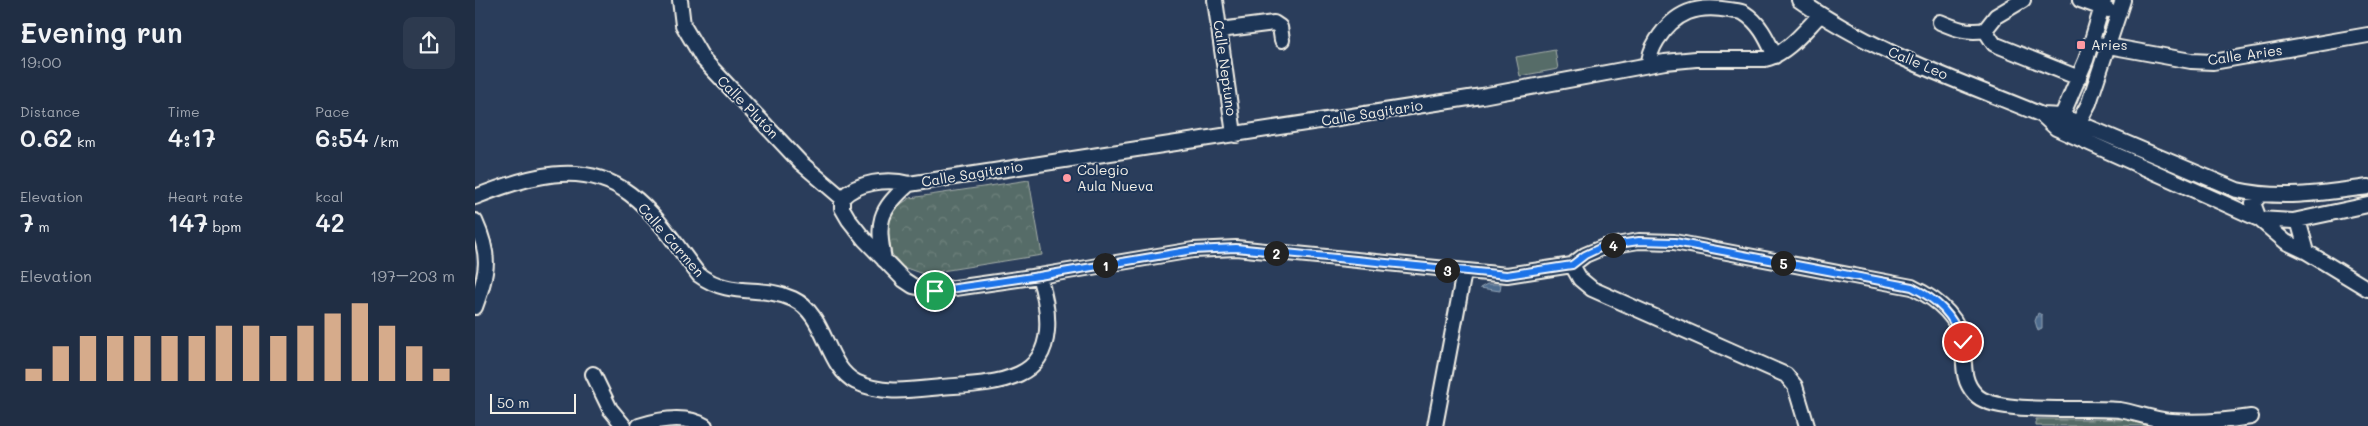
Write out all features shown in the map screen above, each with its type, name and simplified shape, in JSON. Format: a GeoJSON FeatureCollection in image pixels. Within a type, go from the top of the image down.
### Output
{"type":"FeatureCollection","features":[{"type":"Feature","properties":{"kind":"street","name":"Calle Plutón"},"geometry":{"type":"LineString","coordinates":[[680,0],[683,25],[703,59],[801,163],[842,198]]}},
{"type":"Feature","properties":{"kind":"street","name":"Calle Neptuno"},"geometry":{"type":"LineString","coordinates":[[1215,0],[1233,127],[1236,135]]}},
{"type":"Feature","properties":{"kind":"street","name":"Calle Leo"},"geometry":{"type":"LineString","coordinates":[[1799,0],[1820,15],[1893,54],[2059,122]]}},
{"type":"Feature","properties":{"kind":"street"},"geometry":{"type":"LineString","coordinates":[[1940,22],[1962,31],[1985,30],[1996,16],[2023,0]]}},
{"type":"Feature","properties":{"kind":"street"},"geometry":{"type":"LineString","coordinates":[[2076,129],[2089,103],[2121,7],[2080,0]]}},
{"type":"Feature","properties":{"kind":"street"},"geometry":{"type":"LineString","coordinates":[[2103,4],[2092,43],[2079,78],[2059,122],[2237,190],[2293,196],[2368,187]]}},
{"type":"Feature","properties":{"kind":"street"},"geometry":{"type":"LineString","coordinates":[[1649,65],[1649,57],[1654,45],[1670,23],[1683,14],[1713,6],[1742,12],[1765,34],[1775,56],[1795,40],[1820,15]]}},
{"type":"Feature","properties":{"kind":"street"},"geometry":{"type":"LineString","coordinates":[[1220,30],[1274,23],[1280,28],[1282,40]]}},
{"type":"Feature","properties":{"kind":"street"},"geometry":{"type":"LineString","coordinates":[[1985,30],[1994,44],[2079,78]]}},
{"type":"Feature","properties":{"kind":"street","name":"Calle Aries"},"geometry":{"type":"LineString","coordinates":[[2092,43],[2107,48],[2140,51],[2191,61],[2213,62],[2368,35]]}},
{"type":"Feature","properties":{"kind":"street","name":"Calle Sagitario"},"geometry":{"type":"LineString","coordinates":[[842,198],[849,191],[865,185],[898,181],[909,184],[1236,135],[1482,96],[1649,65],[1696,59],[1765,59],[1775,56]]}},
{"type":"Feature","properties":{"kind":"street"},"geometry":{"type":"LineString","coordinates":[[2085,60],[2095,58],[2103,64]]}},
{"type":"Feature","properties":{"kind":"street"},"geometry":{"type":"LineString","coordinates":[[2070,100],[2077,104],[2089,103]]}},
{"type":"Feature","properties":{"kind":"street"},"geometry":{"type":"LineString","coordinates":[[2076,129],[2259,220],[2286,242],[2307,252],[2368,290]]}},
{"type":"Feature","properties":{"kind":"street","name":"Calle Carmen"},"geometry":{"type":"LineString","coordinates":[[475,197],[520,179],[537,175],[584,174],[611,182],[631,194],[647,210],[699,275],[709,282],[724,288],[779,294],[793,299],[811,314],[843,371],[853,380],[885,392],[990,382],[1020,374],[1029,367],[1041,351],[1047,331],[1048,312],[1039,276]]}},
{"type":"Feature","properties":{"kind":"street"},"geometry":{"type":"LineString","coordinates":[[885,260],[879,224],[891,202],[909,184]]}},
{"type":"Feature","properties":{"kind":"street"},"geometry":{"type":"LineString","coordinates":[[2259,220],[2253,204],[2261,194]]}},
{"type":"Feature","properties":{"kind":"street"},"geometry":{"type":"LineString","coordinates":[[2293,196],[2301,207],[2298,220],[2307,252]]}},
{"type":"Feature","properties":{"kind":"street"},"geometry":{"type":"LineString","coordinates":[[842,198],[845,214],[864,240],[903,280],[913,286],[935,291],[1039,276],[1185,251],[1217,248],[1507,275],[1572,265],[1585,255],[1604,246],[1639,241],[1675,242],[1912,287],[1929,296],[1950,316],[1963,342],[1964,375],[1976,396],[1987,403],[2011,407],[2120,410],[2171,421],[2218,421],[2251,417]]}},
{"type":"Feature","properties":{"kind":"street"},"geometry":{"type":"LineString","coordinates":[[2259,220],[2298,220],[2368,205]]}},
{"type":"Feature","properties":{"kind":"street"},"geometry":{"type":"LineString","coordinates":[[475,221],[486,252],[487,265],[485,278],[475,307]]}},
{"type":"Feature","properties":{"kind":"street"},"geometry":{"type":"LineString","coordinates":[[1572,265],[1580,279],[1592,289],[1786,375],[1795,386],[1807,426]]}},
{"type":"Feature","properties":{"kind":"street"},"geometry":{"type":"LineString","coordinates":[[1435,426],[1464,272]]}},
{"type":"Feature","properties":{"kind":"street"},"geometry":{"type":"LineString","coordinates":[[593,374],[610,409],[624,426]]}},
{"type":"Feature","properties":{"kind":"street"},"geometry":{"type":"LineString","coordinates":[[639,426],[653,421],[681,418],[705,426]]}},
{"type":"Feature","properties":{"kind":"green space"},"geometry":{"type":"Polygon","coordinates":[[[1555,50],[1558,69],[1520,76],[1516,57],[1555,50]]]}},
{"type":"Feature","properties":{"kind":"green space"},"geometry":{"type":"Polygon","coordinates":[[[1029,180],[1042,255],[923,274],[903,267],[892,254],[887,231],[892,210],[910,198],[1029,180]]]}},
{"type":"Feature","properties":{"kind":"green space"},"geometry":{"type":"Polygon","coordinates":[[[2036,419],[2130,419],[2170,426],[2036,426],[2036,419]]]}},
{"type":"Feature","properties":{"kind":"water"},"geometry":{"type":"Polygon","coordinates":[[[1487,284],[1501,284],[1500,291],[1480,288],[1487,284]]]}},
{"type":"Feature","properties":{"kind":"water"},"geometry":{"type":"Polygon","coordinates":[[[2038,313],[2042,315],[2042,329],[2038,331],[2035,321],[2038,313]]]}},
{"type":"Feature","properties":{"kind":"place","name":"Aries"},"geometry":{"type":"Point","coordinates":[2081,45]}},
{"type":"Feature","properties":{"kind":"place","name":"Colegio Aula Nueva"},"geometry":{"type":"Point","coordinates":[1067,178]}},
{"type":"Feature","properties":{"kind":"route"},"geometry":{"type":"LineString","coordinates":[[935,291],[1015,280],[1193,250],[1217,248],[1236,248],[1423,266],[1478,274],[1507,275],[1572,265],[1585,255],[1604,246],[1639,241],[1657,241],[1675,242],[1912,287],[1940,304],[1957,327],[1963,342]]}}]}
